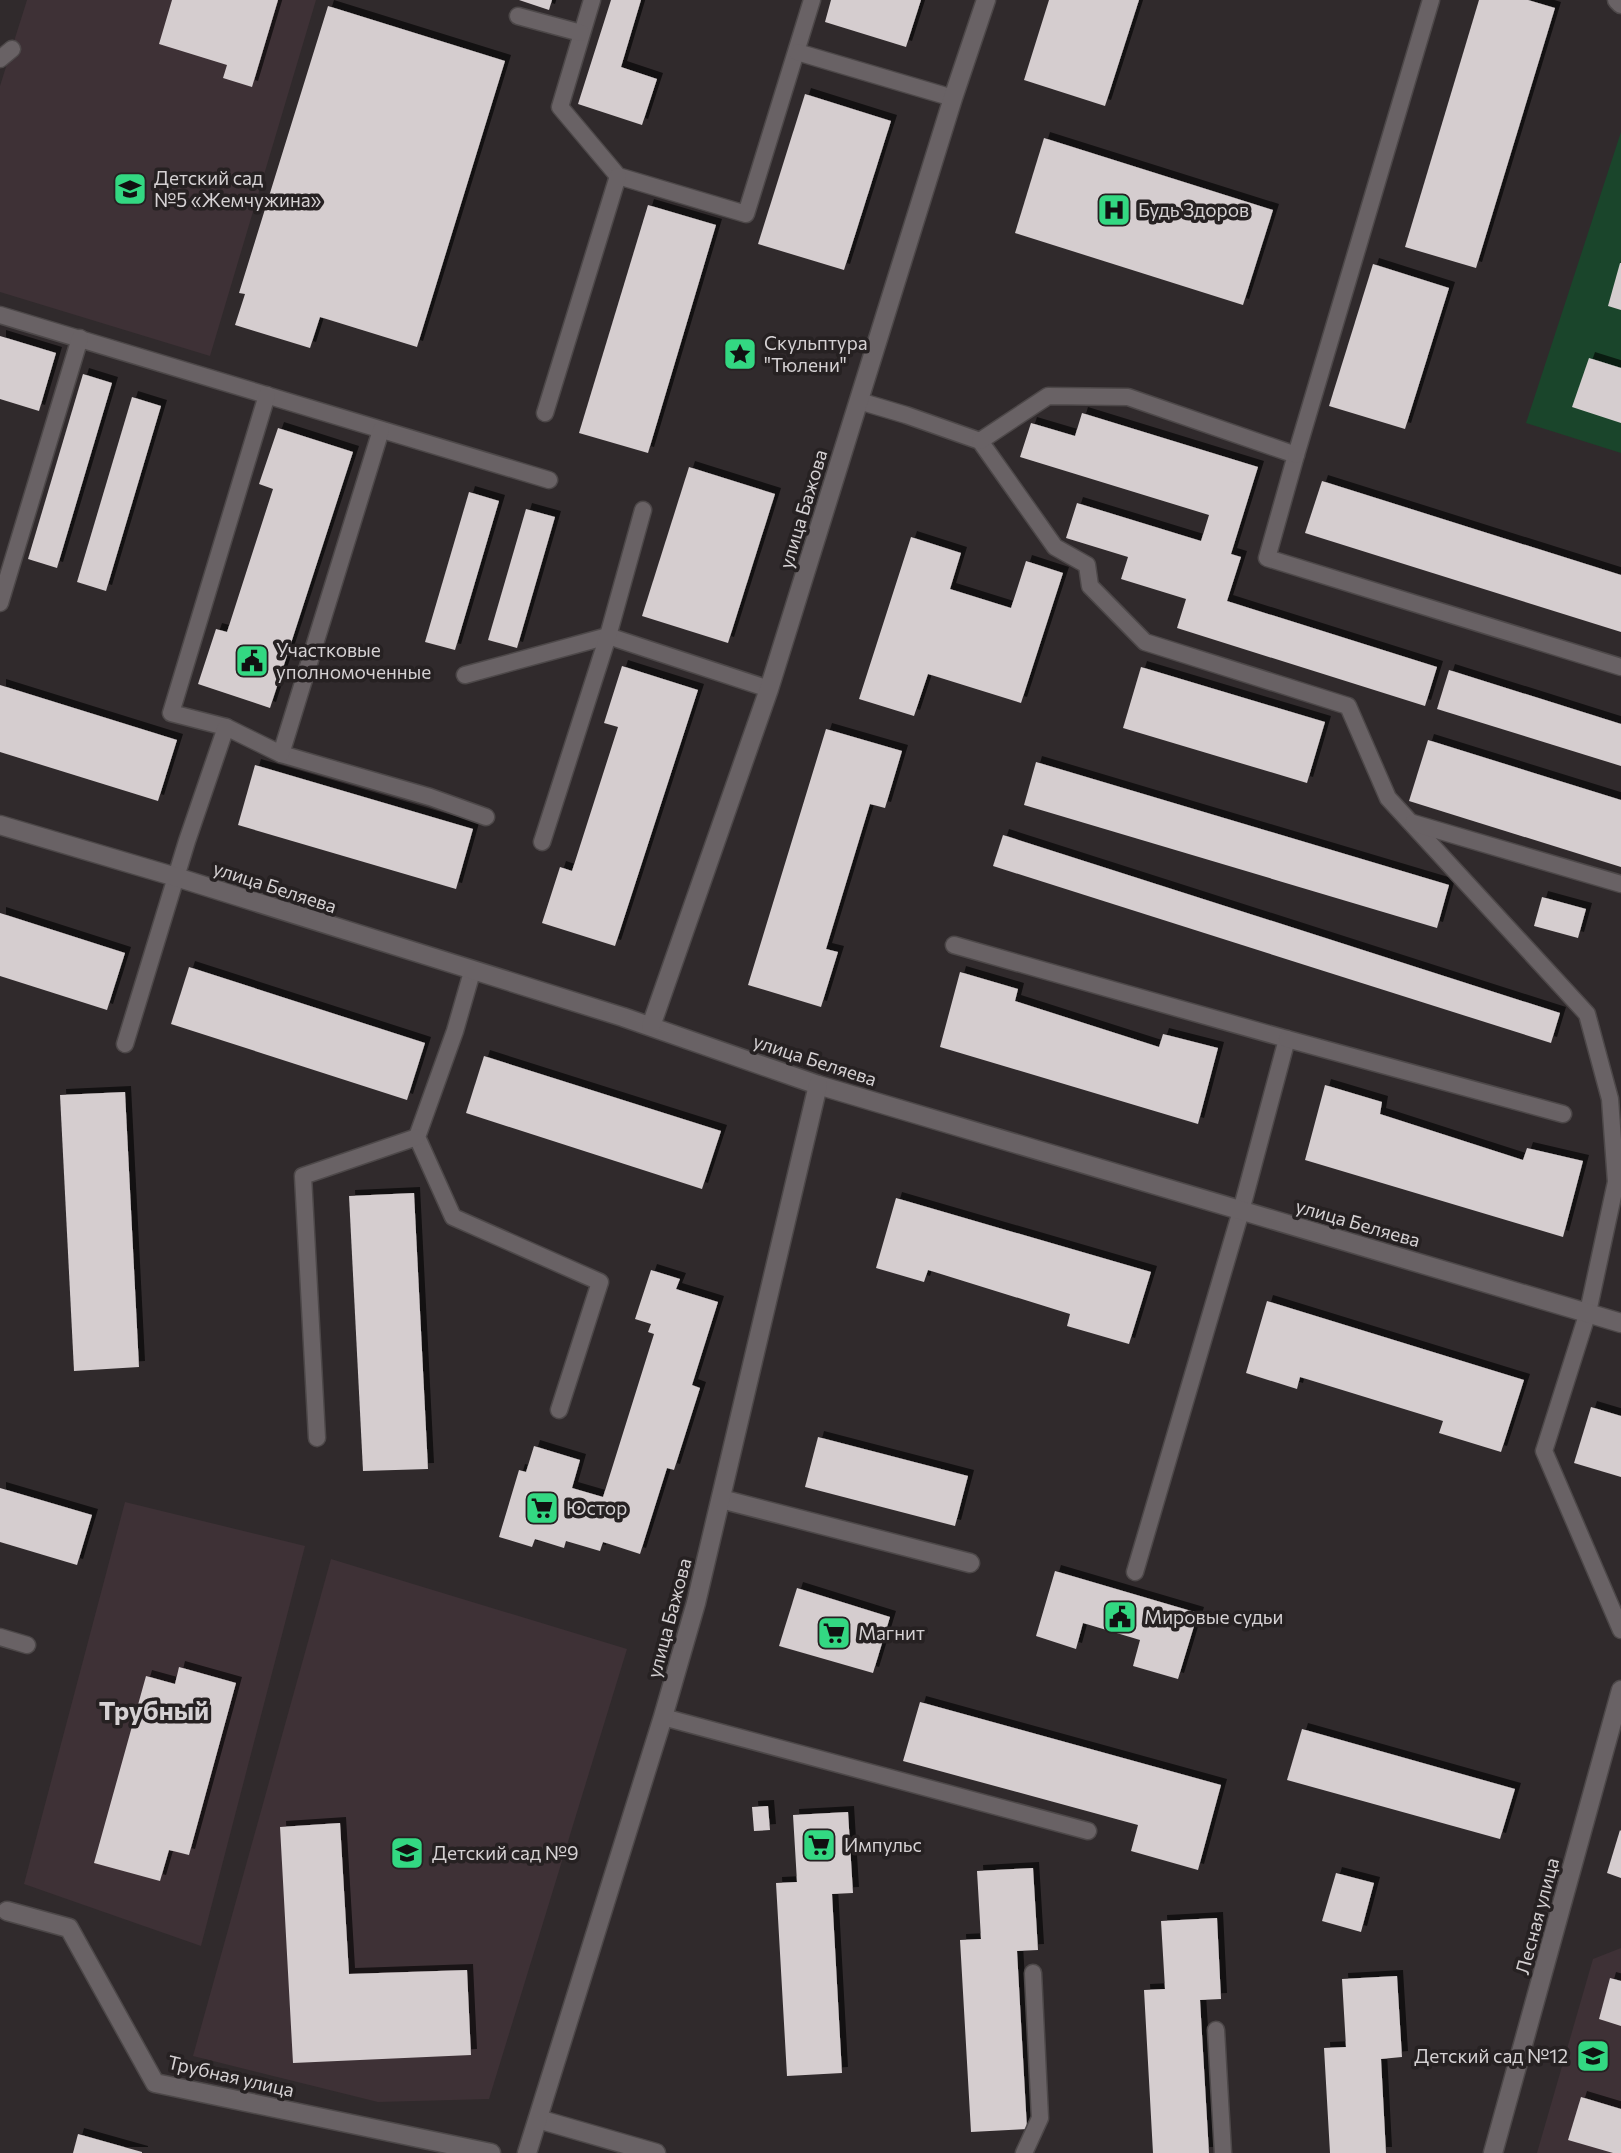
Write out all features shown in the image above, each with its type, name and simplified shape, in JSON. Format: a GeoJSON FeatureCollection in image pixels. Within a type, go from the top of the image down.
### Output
{"type":"FeatureCollection","features":[{"type":"Feature","properties":{"kind":"street","name":"улица Бажова"},"geometry":{"type":"LineString","coordinates":[[651,1026],[769,689],[986,0]]}},
{"type":"Feature","properties":{"kind":"street"},"geometry":{"type":"LineString","coordinates":[[1617,0],[1621,4]]}},
{"type":"Feature","properties":{"kind":"street","name":"улица Беляева"},"geometry":{"type":"LineString","coordinates":[[0,825],[176,877],[471,972],[651,1026],[818,1085],[1621,1323]]}},
{"type":"Feature","properties":{"kind":"street","name":"улица Бажова"},"geometry":{"type":"LineString","coordinates":[[527,2153],[696,1603],[818,1085]]}},
{"type":"Feature","properties":{"kind":"street"},"geometry":{"type":"LineString","coordinates":[[721,1499],[970,1563]]}},
{"type":"Feature","properties":{"kind":"street","name":"Лесная улица"},"geometry":{"type":"LineString","coordinates":[[1493,2153],[1621,1690]]}},
{"type":"Feature","properties":{"kind":"street","name":"Трубная улица"},"geometry":{"type":"LineString","coordinates":[[3,1910],[69,1928],[155,2083],[491,2153]]}},
{"type":"Feature","properties":{"kind":"street"},"geometry":{"type":"LineString","coordinates":[[538,2119],[656,2153]]}},
{"type":"Feature","properties":{"kind":"lane"},"geometry":{"type":"LineString","coordinates":[[592,0],[560,107],[618,176],[746,214],[812,0]]}},
{"type":"Feature","properties":{"kind":"lane"},"geometry":{"type":"LineString","coordinates":[[1431,0],[1267,558],[1621,667]]}},
{"type":"Feature","properties":{"kind":"lane"},"geometry":{"type":"LineString","coordinates":[[519,16],[581,33]]}},
{"type":"Feature","properties":{"kind":"lane"},"geometry":{"type":"LineString","coordinates":[[797,52],[953,98]]}},
{"type":"Feature","properties":{"kind":"lane"},"geometry":{"type":"LineString","coordinates":[[545,413],[618,176]]}},
{"type":"Feature","properties":{"kind":"lane"},"geometry":{"type":"LineString","coordinates":[[0,315],[549,480]]}},
{"type":"Feature","properties":{"kind":"lane"},"geometry":{"type":"LineString","coordinates":[[0,603],[80,338]]}},
{"type":"Feature","properties":{"kind":"lane"},"geometry":{"type":"LineString","coordinates":[[267,395],[171,713],[226,727],[281,754],[430,797],[486,817]]}},
{"type":"Feature","properties":{"kind":"lane"},"geometry":{"type":"LineString","coordinates":[[981,441],[1048,396],[1128,397],[1296,455]]}},
{"type":"Feature","properties":{"kind":"lane"},"geometry":{"type":"LineString","coordinates":[[859,401],[981,441],[1055,547],[1087,565],[1090,586],[1145,642],[1348,706],[1388,797],[1587,1014],[1610,1099],[1616,1182],[1588,1312],[1544,1451],[1621,1630]]}},
{"type":"Feature","properties":{"kind":"lane"},"geometry":{"type":"LineString","coordinates":[[281,754],[381,430]]}},
{"type":"Feature","properties":{"kind":"lane"},"geometry":{"type":"LineString","coordinates":[[542,842],[608,636],[643,510]]}},
{"type":"Feature","properties":{"kind":"lane"},"geometry":{"type":"LineString","coordinates":[[465,675],[608,636],[769,689]]}},
{"type":"Feature","properties":{"kind":"lane"},"geometry":{"type":"LineString","coordinates":[[125,1044],[176,877],[226,727]]}},
{"type":"Feature","properties":{"kind":"lane"},"geometry":{"type":"LineString","coordinates":[[1411,822],[1621,884]]}},
{"type":"Feature","properties":{"kind":"lane"},"geometry":{"type":"LineString","coordinates":[[954,945],[1563,1114]]}},
{"type":"Feature","properties":{"kind":"lane"},"geometry":{"type":"LineString","coordinates":[[471,972],[454,1031],[417,1137],[453,1217],[600,1282],[559,1410]]}},
{"type":"Feature","properties":{"kind":"lane"},"geometry":{"type":"LineString","coordinates":[[1135,1572],[1241,1211],[1287,1039]]}},
{"type":"Feature","properties":{"kind":"lane"},"geometry":{"type":"LineString","coordinates":[[317,1437],[303,1176],[417,1137]]}},
{"type":"Feature","properties":{"kind":"lane"},"geometry":{"type":"LineString","coordinates":[[0,1637],[27,1645]]}},
{"type":"Feature","properties":{"kind":"lane"},"geometry":{"type":"LineString","coordinates":[[663,1717],[1088,1831]]}},
{"type":"Feature","properties":{"kind":"lane"},"geometry":{"type":"LineString","coordinates":[[1024,2153],[1040,2118],[1032,1973]]}},
{"type":"Feature","properties":{"kind":"lane"},"geometry":{"type":"LineString","coordinates":[[1216,2030],[1223,2153]]}},
{"type":"Feature","properties":{"kind":"shaded area","name":"Детский сад №5 «Жемчужина»"},"geometry":{"type":"Polygon","coordinates":[[[27,0],[316,0],[210,356],[0,292],[0,86],[27,0]]]}},
{"type":"Feature","properties":{"kind":"shaded area"},"geometry":{"type":"Polygon","coordinates":[[[125,1502],[305,1546],[201,1946],[24,1884],[125,1502]]]}},
{"type":"Feature","properties":{"kind":"shaded area","name":"Детский сад №9"},"geometry":{"type":"Polygon","coordinates":[[[331,1559],[627,1649],[489,2099],[378,2102],[193,2056],[331,1559]]]}},
{"type":"Feature","properties":{"kind":"shaded area","name":"Детский сад №12"},"geometry":{"type":"Polygon","coordinates":[[[1621,1948],[1621,2153],[1537,2153],[1593,1959],[1621,1948]]]}},
{"type":"Feature","properties":{"kind":"green space"},"geometry":{"type":"Polygon","coordinates":[[[1621,132],[1621,453],[1526,423],[1621,132]]]}},
{"type":"Feature","properties":{"kind":"building"},"geometry":{"type":"Polygon","coordinates":[[[172,0],[278,0],[252,87],[223,78],[227,65],[159,44],[172,0]]]}},
{"type":"Feature","properties":{"kind":"building"},"geometry":{"type":"Polygon","coordinates":[[[519,0],[552,0],[549,10],[519,0]]]}},
{"type":"Feature","properties":{"kind":"building"},"geometry":{"type":"Polygon","coordinates":[[[611,0],[641,0],[621,67],[657,79],[642,125],[578,104],[611,0]]]}},
{"type":"Feature","properties":{"kind":"building"},"geometry":{"type":"Polygon","coordinates":[[[831,0],[921,0],[906,47],[825,22],[831,0]]]}},
{"type":"Feature","properties":{"kind":"building"},"geometry":{"type":"Polygon","coordinates":[[[1049,0],[1139,0],[1105,106],[1024,80],[1049,0]]]}},
{"type":"Feature","properties":{"kind":"building"},"geometry":{"type":"Polygon","coordinates":[[[1479,0],[1528,0],[1555,8],[1476,268],[1405,247],[1479,0]]]}},
{"type":"Feature","properties":{"kind":"building"},"geometry":{"type":"Polygon","coordinates":[[[328,6],[505,61],[417,347],[320,317],[310,348],[235,325],[245,294],[239,293],[328,6]]]}},
{"type":"Feature","properties":{"kind":"building"},"geometry":{"type":"Polygon","coordinates":[[[805,94],[891,121],[844,270],[758,244],[805,94]]]}},
{"type":"Feature","properties":{"kind":"building"},"geometry":{"type":"Polygon","coordinates":[[[1044,138],[1273,210],[1243,305],[1015,233],[1044,138]]]}},
{"type":"Feature","properties":{"kind":"building"},"geometry":{"type":"Polygon","coordinates":[[[648,205],[716,225],[648,453],[579,433],[648,205]]]}},
{"type":"Feature","properties":{"kind":"building"},"geometry":{"type":"Polygon","coordinates":[[[1621,263],[1621,310],[1608,306],[1621,263]]]}},
{"type":"Feature","properties":{"kind":"building"},"geometry":{"type":"Polygon","coordinates":[[[1373,264],[1449,288],[1405,429],[1329,406],[1373,264]]]}},
{"type":"Feature","properties":{"kind":"building"},"geometry":{"type":"Polygon","coordinates":[[[0,336],[56,353],[39,411],[0,399],[0,336]]]}},
{"type":"Feature","properties":{"kind":"building"},"geometry":{"type":"Polygon","coordinates":[[[1589,358],[1621,368],[1621,423],[1572,407],[1589,358]]]}},
{"type":"Feature","properties":{"kind":"building"},"geometry":{"type":"Polygon","coordinates":[[[83,374],[112,383],[57,568],[28,559],[83,374]]]}},
{"type":"Feature","properties":{"kind":"building"},"geometry":{"type":"Polygon","coordinates":[[[132,397],[161,406],[106,591],[77,582],[132,397]]]}},
{"type":"Feature","properties":{"kind":"building"},"geometry":{"type":"Polygon","coordinates":[[[1082,413],[1258,467],[1231,554],[1241,557],[1227,601],[1437,667],[1425,706],[1177,628],[1186,599],[1121,579],[1128,557],[1066,538],[1077,503],[1201,541],[1209,515],[1020,457],[1031,423],[1075,436],[1082,413]]]}},
{"type":"Feature","properties":{"kind":"building"},"geometry":{"type":"Polygon","coordinates":[[[278,428],[353,452],[270,708],[198,684],[216,629],[227,632],[273,489],[259,484],[278,428]]]}},
{"type":"Feature","properties":{"kind":"building"},"geometry":{"type":"Polygon","coordinates":[[[689,467],[775,494],[728,643],[642,616],[689,467]]]}},
{"type":"Feature","properties":{"kind":"building"},"geometry":{"type":"Polygon","coordinates":[[[1322,481],[1621,575],[1621,632],[1305,533],[1322,481]]]}},
{"type":"Feature","properties":{"kind":"building"},"geometry":{"type":"Polygon","coordinates":[[[469,492],[499,501],[455,650],[425,642],[469,492]]]}},
{"type":"Feature","properties":{"kind":"building"},"geometry":{"type":"Polygon","coordinates":[[[526,509],[555,517],[517,648],[488,640],[526,509]]]}},
{"type":"Feature","properties":{"kind":"building"},"geometry":{"type":"Polygon","coordinates":[[[911,537],[961,553],[950,589],[1011,608],[1026,561],[1063,573],[1021,703],[928,674],[914,716],[859,699],[911,537]]]}},
{"type":"Feature","properties":{"kind":"building"},"geometry":{"type":"Polygon","coordinates":[[[622,666],[698,690],[615,946],[542,923],[560,867],[572,871],[618,727],[604,723],[622,666]]]}},
{"type":"Feature","properties":{"kind":"building"},"geometry":{"type":"Polygon","coordinates":[[[1141,667],[1325,722],[1307,783],[1123,728],[1141,667]]]}},
{"type":"Feature","properties":{"kind":"building"},"geometry":{"type":"Polygon","coordinates":[[[1449,670],[1621,724],[1621,766],[1437,709],[1449,670]]]}},
{"type":"Feature","properties":{"kind":"building"},"geometry":{"type":"Polygon","coordinates":[[[0,685],[177,740],[158,801],[0,752],[0,685]]]}},
{"type":"Feature","properties":{"kind":"building"},"geometry":{"type":"Polygon","coordinates":[[[826,729],[902,751],[885,808],[870,804],[826,949],[838,952],[821,1007],[748,985],[826,729]]]}},
{"type":"Feature","properties":{"kind":"building"},"geometry":{"type":"Polygon","coordinates":[[[1428,740],[1621,800],[1621,867],[1409,801],[1428,740]]]}},
{"type":"Feature","properties":{"kind":"building"},"geometry":{"type":"Polygon","coordinates":[[[1036,762],[1449,885],[1437,928],[1024,805],[1036,762]]]}},
{"type":"Feature","properties":{"kind":"building"},"geometry":{"type":"Polygon","coordinates":[[[255,765],[473,829],[456,889],[238,825],[255,765]]]}},
{"type":"Feature","properties":{"kind":"building"},"geometry":{"type":"Polygon","coordinates":[[[1003,835],[1560,1013],[1551,1043],[993,866],[1003,835]]]}},
{"type":"Feature","properties":{"kind":"building"},"geometry":{"type":"Polygon","coordinates":[[[1542,897],[1586,909],[1578,938],[1534,926],[1542,897]]]}},
{"type":"Feature","properties":{"kind":"building"},"geometry":{"type":"Polygon","coordinates":[[[0,913],[125,953],[107,1010],[0,976],[0,913]]]}},
{"type":"Feature","properties":{"kind":"building"},"geometry":{"type":"Polygon","coordinates":[[[189,967],[425,1043],[407,1100],[171,1024],[189,967]]]}},
{"type":"Feature","properties":{"kind":"building"},"geometry":{"type":"Polygon","coordinates":[[[960,972],[1018,989],[1015,1001],[1159,1047],[1163,1034],[1218,1048],[1198,1124],[940,1047],[960,972]]]}},
{"type":"Feature","properties":{"kind":"building"},"geometry":{"type":"Polygon","coordinates":[[[484,1056],[721,1131],[702,1189],[466,1113],[484,1056]]]}},
{"type":"Feature","properties":{"kind":"building"},"geometry":{"type":"Polygon","coordinates":[[[1325,1085],[1382,1102],[1380,1114],[1523,1160],[1527,1148],[1583,1161],[1563,1237],[1305,1160],[1325,1085]]]}},
{"type":"Feature","properties":{"kind":"building"},"geometry":{"type":"Polygon","coordinates":[[[125,1092],[139,1367],[74,1371],[60,1095],[125,1092]]]}},
{"type":"Feature","properties":{"kind":"building"},"geometry":{"type":"Polygon","coordinates":[[[414,1193],[428,1469],[363,1471],[349,1196],[414,1193]]]}},
{"type":"Feature","properties":{"kind":"building"},"geometry":{"type":"Polygon","coordinates":[[[896,1198],[1151,1272],[1129,1344],[1067,1326],[1070,1314],[928,1270],[924,1282],[876,1268],[896,1198]]]}},
{"type":"Feature","properties":{"kind":"building"},"geometry":{"type":"Polygon","coordinates":[[[651,1270],[680,1279],[676,1289],[718,1302],[692,1385],[700,1388],[674,1470],[667,1468],[640,1554],[603,1542],[600,1551],[566,1541],[564,1548],[535,1539],[532,1547],[499,1537],[519,1470],[526,1472],[534,1446],[580,1460],[572,1488],[603,1497],[654,1334],[648,1332],[651,1324],[635,1319],[651,1270]]]}},
{"type":"Feature","properties":{"kind":"building"},"geometry":{"type":"Polygon","coordinates":[[[1267,1301],[1524,1380],[1501,1452],[1439,1433],[1443,1421],[1300,1377],[1297,1389],[1246,1373],[1267,1301]]]}},
{"type":"Feature","properties":{"kind":"building"},"geometry":{"type":"Polygon","coordinates":[[[1591,1407],[1621,1416],[1621,1477],[1574,1463],[1591,1407]]]}},
{"type":"Feature","properties":{"kind":"building"},"geometry":{"type":"Polygon","coordinates":[[[818,1437],[968,1476],[955,1526],[805,1487],[818,1437]]]}},
{"type":"Feature","properties":{"kind":"building"},"geometry":{"type":"Polygon","coordinates":[[[0,1488],[92,1515],[77,1565],[0,1542],[0,1488]]]}},
{"type":"Feature","properties":{"kind":"building"},"geometry":{"type":"Polygon","coordinates":[[[1055,1571],[1198,1613],[1178,1679],[1133,1666],[1140,1640],[1083,1623],[1076,1649],[1036,1636],[1055,1571]]]}},
{"type":"Feature","properties":{"kind":"building"},"geometry":{"type":"Polygon","coordinates":[[[797,1588],[890,1617],[873,1673],[779,1646],[797,1588]]]}},
{"type":"Feature","properties":{"kind":"building"},"geometry":{"type":"Polygon","coordinates":[[[179,1667],[236,1683],[189,1855],[169,1850],[160,1881],[94,1863],[146,1676],[175,1684],[179,1667]]]}},
{"type":"Feature","properties":{"kind":"building"},"geometry":{"type":"Polygon","coordinates":[[[920,1702],[1221,1785],[1198,1870],[1131,1851],[1138,1825],[903,1761],[920,1702]]]}},
{"type":"Feature","properties":{"kind":"building"},"geometry":{"type":"Polygon","coordinates":[[[1302,1729],[1515,1789],[1500,1839],[1287,1780],[1302,1729]]]}},
{"type":"Feature","properties":{"kind":"building"},"geometry":{"type":"Polygon","coordinates":[[[768,1806],[770,1830],[754,1831],[752,1807],[768,1806]]]}},
{"type":"Feature","properties":{"kind":"building"},"geometry":{"type":"Polygon","coordinates":[[[848,1812],[853,1893],[832,1894],[842,2073],[787,2076],[776,1883],[797,1882],[793,1815],[848,1812]]]}},
{"type":"Feature","properties":{"kind":"building"},"geometry":{"type":"Polygon","coordinates":[[[340,1823],[349,1974],[467,1970],[471,2055],[293,2063],[280,1827],[340,1823]]]}},
{"type":"Feature","properties":{"kind":"building"},"geometry":{"type":"Polygon","coordinates":[[[1621,1831],[1621,1878],[1607,1873],[1621,1831]]]}},
{"type":"Feature","properties":{"kind":"building"},"geometry":{"type":"Polygon","coordinates":[[[1033,1868],[1038,1950],[1017,1951],[1027,2129],[971,2132],[960,1940],[981,1939],[977,1871],[1033,1868]]]}},
{"type":"Feature","properties":{"kind":"building"},"geometry":{"type":"Polygon","coordinates":[[[1336,1873],[1374,1883],[1361,1932],[1322,1921],[1336,1873]]]}},
{"type":"Feature","properties":{"kind":"building"},"geometry":{"type":"Polygon","coordinates":[[[1217,1918],[1221,1999],[1200,2000],[1209,2153],[1153,2153],[1144,1990],[1165,1989],[1161,1921],[1217,1918]]]}},
{"type":"Feature","properties":{"kind":"building"},"geometry":{"type":"Polygon","coordinates":[[[1397,1976],[1402,2057],[1381,2059],[1386,2153],[1330,2153],[1324,2048],[1346,2047],[1342,1979],[1397,1976]]]}},
{"type":"Feature","properties":{"kind":"building"},"geometry":{"type":"Polygon","coordinates":[[[1610,1978],[1621,1981],[1621,2026],[1599,2019],[1610,1978]]]}},
{"type":"Feature","properties":{"kind":"building"},"geometry":{"type":"Polygon","coordinates":[[[1581,2097],[1621,2109],[1621,2153],[1568,2140],[1581,2097]]]}},
{"type":"Feature","properties":{"kind":"building"},"geometry":{"type":"Polygon","coordinates":[[[78,2134],[142,2152],[142,2153],[73,2153],[78,2134]]]}},
{"type":"Feature","properties":{"kind":"place","name":"Детский сад №5 «Жемчужина»"},"geometry":{"type":"Point","coordinates":[130,189]}},
{"type":"Feature","properties":{"kind":"place","name":"Будь Здоров"},"geometry":{"type":"Point","coordinates":[1114,210]}},
{"type":"Feature","properties":{"kind":"place","name":"Скульптура \"Тюлени\""},"geometry":{"type":"Point","coordinates":[740,354]}},
{"type":"Feature","properties":{"kind":"place","name":"Участковые уполномоченные"},"geometry":{"type":"Point","coordinates":[252,661]}},
{"type":"Feature","properties":{"kind":"place","name":"Юстор"},"geometry":{"type":"Point","coordinates":[542,1508]}},
{"type":"Feature","properties":{"kind":"place","name":"Мировые судьи"},"geometry":{"type":"Point","coordinates":[1120,1617]}},
{"type":"Feature","properties":{"kind":"place","name":"Магнит"},"geometry":{"type":"Point","coordinates":[834,1633]}},
{"type":"Feature","properties":{"kind":"place","name":"Импульс"},"geometry":{"type":"Point","coordinates":[819,1845]}},
{"type":"Feature","properties":{"kind":"place","name":"Детский сад №9"},"geometry":{"type":"Point","coordinates":[407,1853]}},
{"type":"Feature","properties":{"kind":"place","name":"Детский сад №12"},"geometry":{"type":"Point","coordinates":[1593,2056]}},
{"type":"Feature","properties":{"kind":"district","name":"Трубный"},"geometry":{"type":"Point","coordinates":[154,1711]}}]}
